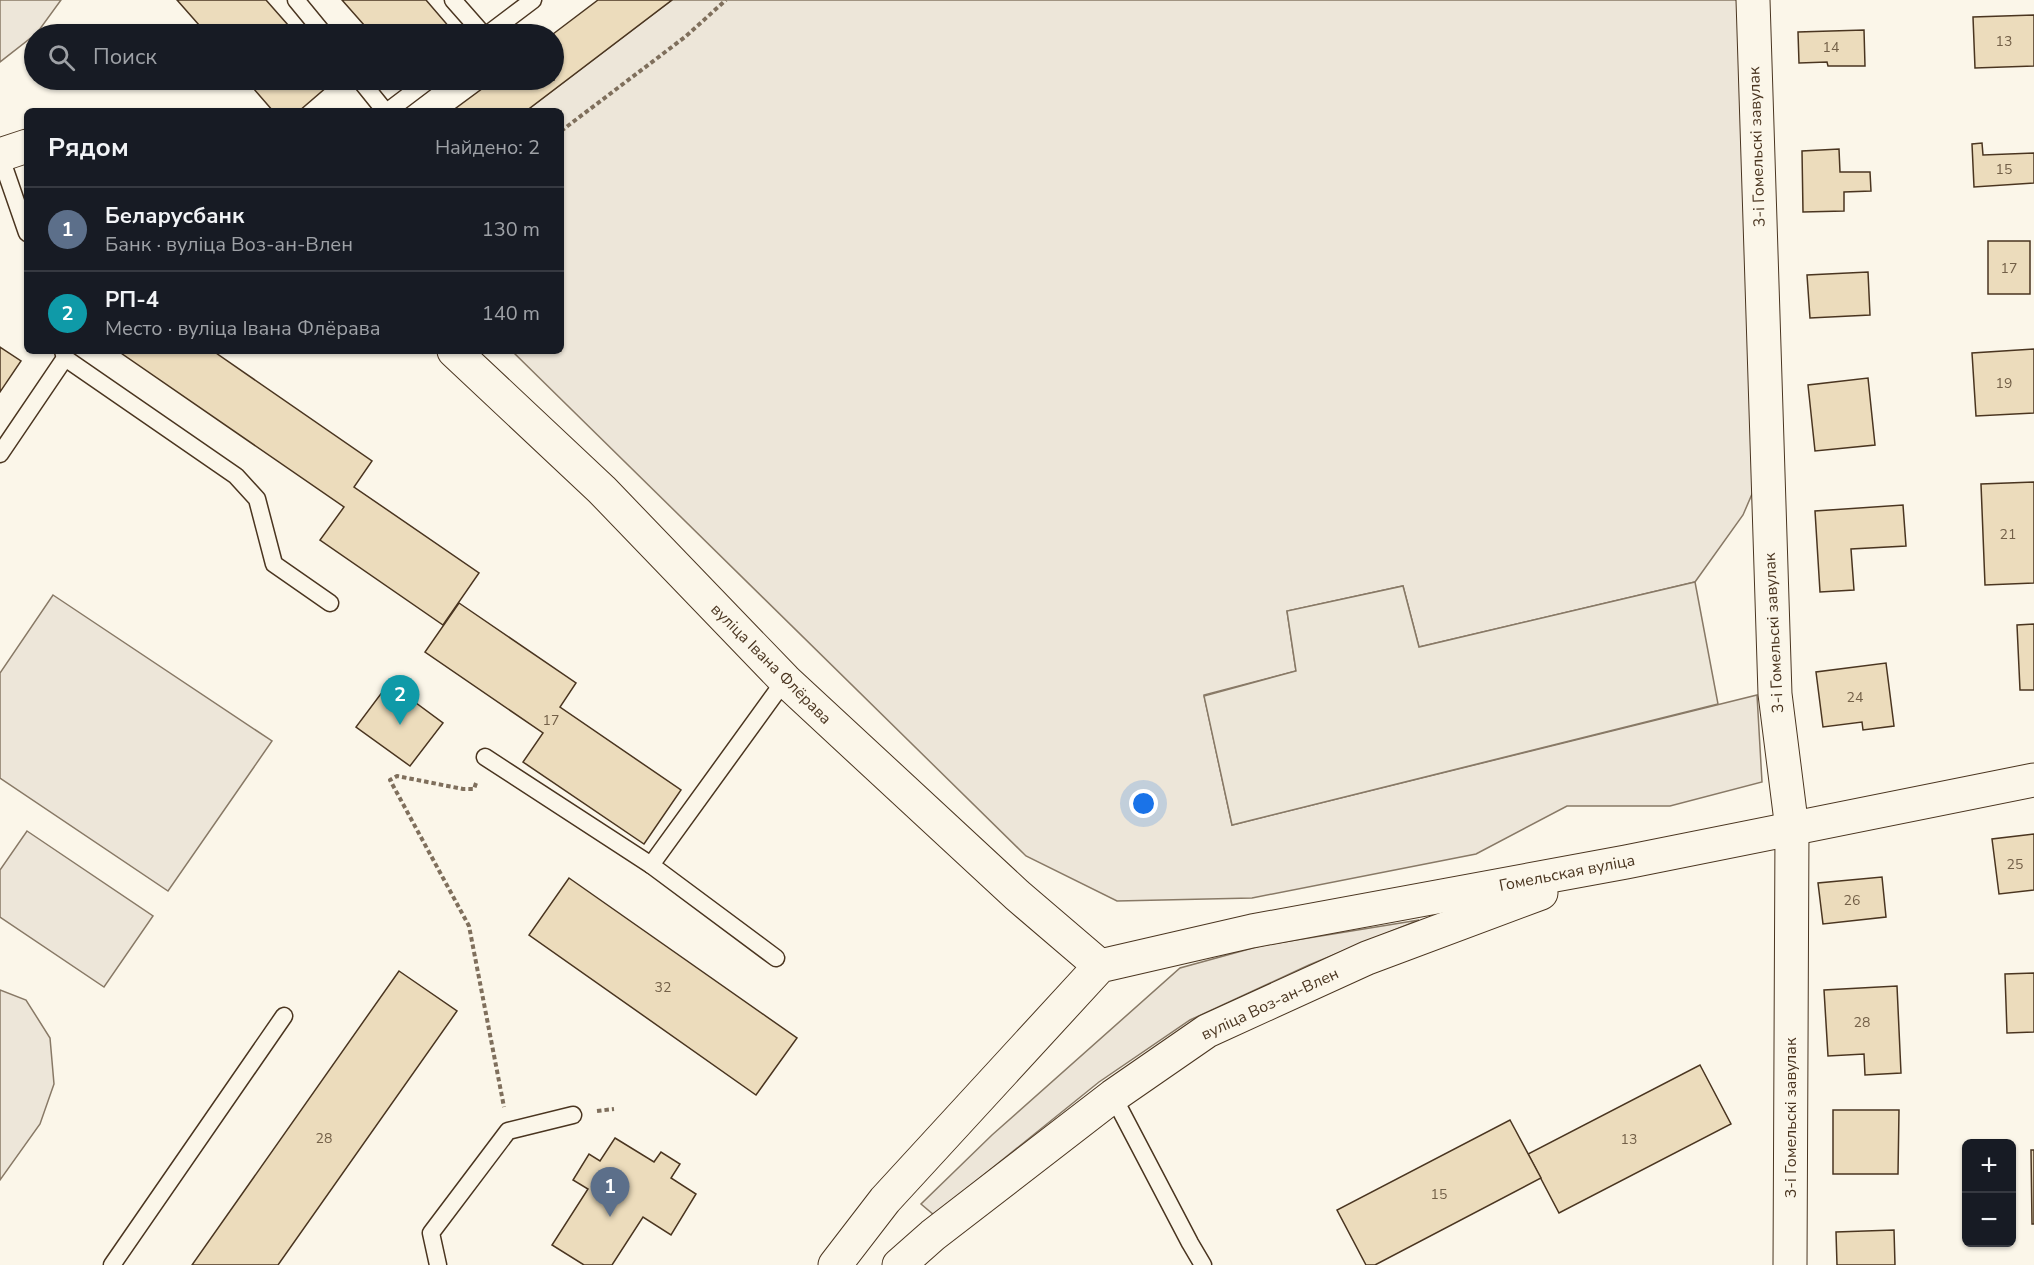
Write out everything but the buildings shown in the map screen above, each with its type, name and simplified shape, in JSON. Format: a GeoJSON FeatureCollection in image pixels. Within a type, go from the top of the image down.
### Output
{"type":"FeatureCollection","features":[{"type":"Feature","properties":{"kind":"main road","name":"3-і Гомельскі завулак"},"geometry":{"type":"LineString","coordinates":[[1753,0],[1775,694],[1792,829],[1791,1265]]}},
{"type":"Feature","properties":{"kind":"main road"},"geometry":{"type":"LineString","coordinates":[[0,155],[24,147]]}},
{"type":"Feature","properties":{"kind":"main road","name":"вуліца Івана Флёрава"},"geometry":{"type":"LineString","coordinates":[[457,354],[602,490],[785,681],[1017,895],[1100,966]]}},
{"type":"Feature","properties":{"kind":"main road","name":"Гомельская вуліца"},"geometry":{"type":"LineString","coordinates":[[1100,966],[1252,931],[1626,862],[2034,780]]}},
{"type":"Feature","properties":{"kind":"main road","name":"вуліца Воз-ан-Влен"},"geometry":{"type":"LineString","coordinates":[[899,1265],[933,1235],[1113,1096],[1207,1031],[1367,958],[1626,862]]}},
{"type":"Feature","properties":{"kind":"main road"},"geometry":{"type":"LineString","coordinates":[[835,1265],[885,1200],[1100,966]]}},
{"type":"Feature","properties":{"kind":"lane"},"geometry":{"type":"LineString","coordinates":[[296,0],[316,24]]}},
{"type":"Feature","properties":{"kind":"lane"},"geometry":{"type":"LineString","coordinates":[[453,0],[474,24]]}},
{"type":"Feature","properties":{"kind":"lane"},"geometry":{"type":"LineString","coordinates":[[501,24],[533,0]]}},
{"type":"Feature","properties":{"kind":"lane"},"geometry":{"type":"LineString","coordinates":[[369,90],[384,108]]}},
{"type":"Feature","properties":{"kind":"lane"},"geometry":{"type":"LineString","coordinates":[[391,108],[415,90]]}},
{"type":"Feature","properties":{"kind":"lane"},"geometry":{"type":"LineString","coordinates":[[0,155],[24,224]]}},
{"type":"Feature","properties":{"kind":"lane"},"geometry":{"type":"LineString","coordinates":[[0,454],[64,354],[236,476],[257,499],[274,564],[330,603]]}},
{"type":"Feature","properties":{"kind":"lane"},"geometry":{"type":"LineString","coordinates":[[651,864],[785,681]]}},
{"type":"Feature","properties":{"kind":"lane"},"geometry":{"type":"LineString","coordinates":[[485,758],[651,864],[776,958]]}},
{"type":"Feature","properties":{"kind":"lane"},"geometry":{"type":"LineString","coordinates":[[112,1265],[284,1016]]}},
{"type":"Feature","properties":{"kind":"lane"},"geometry":{"type":"LineString","coordinates":[[1113,1096],[1203,1265]]}},
{"type":"Feature","properties":{"kind":"lane"},"geometry":{"type":"LineString","coordinates":[[438,1265],[431,1233],[508,1131],[573,1115]]}},
{"type":"Feature","properties":{"kind":"path"},"geometry":{"type":"LineString","coordinates":[[564,128],[685,37],[726,0]]}},
{"type":"Feature","properties":{"kind":"path"},"geometry":{"type":"LineString","coordinates":[[485,758],[474,789],[463,789],[398,776],[390,780],[469,926],[508,1131]]}},
{"type":"Feature","properties":{"kind":"shaded area"},"geometry":{"type":"Polygon","coordinates":[[[0,0],[61,0],[44,24],[24,24],[24,43],[0,62],[0,0]]]}},
{"type":"Feature","properties":{"kind":"shaded area"},"geometry":{"type":"Polygon","coordinates":[[[672,0],[1740,0],[1755,487],[1743,515],[1695,582],[1419,647],[1403,586],[1287,611],[1296,671],[1204,695],[1232,825],[1757,695],[1762,782],[1670,806],[1567,806],[1476,854],[1252,898],[1117,901],[1026,856],[515,354],[564,354],[564,108],[530,108],[554,90],[564,90],[564,82],[672,0]]]}},
{"type":"Feature","properties":{"kind":"shaded area"},"geometry":{"type":"Polygon","coordinates":[[[1695,582],[1718,704],[1232,825],[1204,696],[1296,671],[1287,611],[1403,586],[1419,647],[1695,582]]]}},
{"type":"Feature","properties":{"kind":"shaded area"},"geometry":{"type":"Polygon","coordinates":[[[53,595],[272,741],[168,891],[0,778],[0,673],[53,595]]]}},
{"type":"Feature","properties":{"kind":"shaded area"},"geometry":{"type":"Polygon","coordinates":[[[27,831],[153,916],[104,987],[0,917],[0,870],[27,831]]]}},
{"type":"Feature","properties":{"kind":"shaded area"},"geometry":{"type":"Polygon","coordinates":[[[1419,920],[1309,965],[1190,1020],[1099,1082],[934,1215],[921,1204],[992,1135],[1180,968],[1260,946],[1419,920]]]}},
{"type":"Feature","properties":{"kind":"shaded area"},"geometry":{"type":"Polygon","coordinates":[[[0,990],[26,1000],[50,1038],[54,1084],[40,1124],[0,1180],[0,990]]]}},
{"type":"Feature","properties":{"kind":"place","name":"РП-4"},"geometry":{"type":"Point","coordinates":[400,725]}},
{"type":"Feature","properties":{"kind":"place","name":"Беларусбанк"},"geometry":{"type":"Point","coordinates":[610,1217]}}]}
